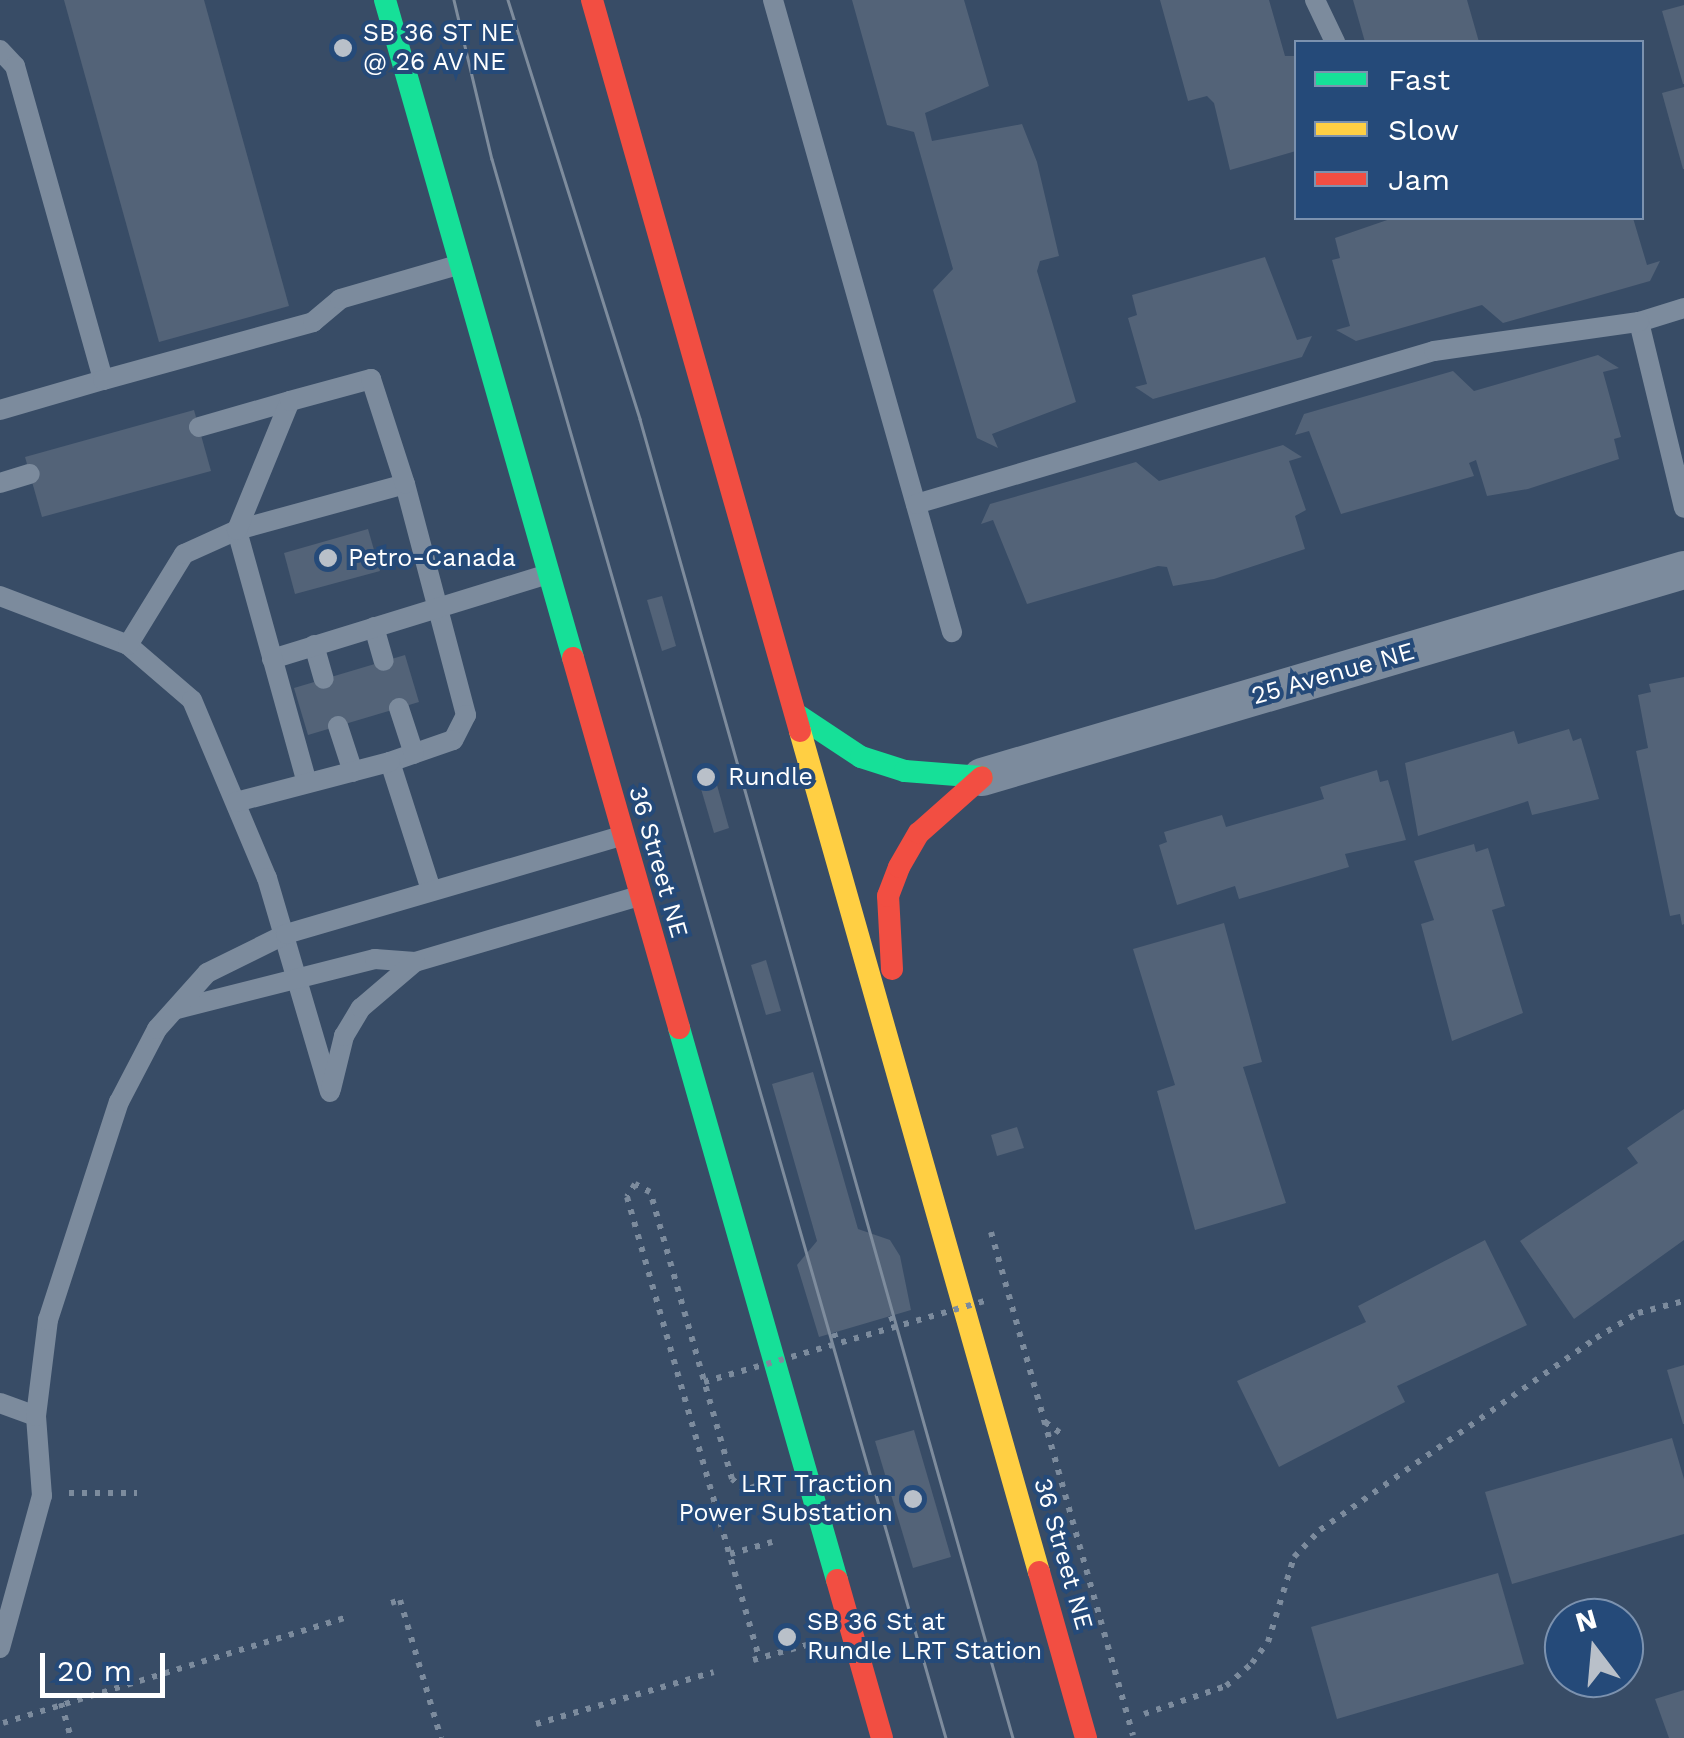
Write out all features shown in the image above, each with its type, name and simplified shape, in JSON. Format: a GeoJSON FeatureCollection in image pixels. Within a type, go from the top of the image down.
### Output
{"type":"FeatureCollection","features":[{"type":"Feature","properties":{"kind":"main road","name":"36 Street NE"},"geometry":{"type":"LineString","coordinates":[[386,0],[882,1738]]}},
{"type":"Feature","properties":{"kind":"main road","name":"36 Street NE"},"geometry":{"type":"LineString","coordinates":[[592,0],[799,716],[1086,1738]]}},
{"type":"Feature","properties":{"kind":"main road"},"geometry":{"type":"LineString","coordinates":[[799,716],[861,757],[905,771],[982,778]]}},
{"type":"Feature","properties":{"kind":"main road"},"geometry":{"type":"LineString","coordinates":[[898,1067],[888,896],[919,833],[982,778]]}},
{"type":"Feature","properties":{"kind":"street","name":"25 Avenue NE"},"geometry":{"type":"LineString","coordinates":[[982,778],[1684,570]]}},
{"type":"Feature","properties":{"kind":"lane"},"geometry":{"type":"LineString","coordinates":[[773,0],[952,632]]}},
{"type":"Feature","properties":{"kind":"lane"},"geometry":{"type":"LineString","coordinates":[[1315,0],[1334,40]]}},
{"type":"Feature","properties":{"kind":"lane"},"geometry":{"type":"LineString","coordinates":[[0,50],[15,66],[103,380]]}},
{"type":"Feature","properties":{"kind":"lane"},"geometry":{"type":"LineString","coordinates":[[0,410],[313,322],[340,299],[460,264]]}},
{"type":"Feature","properties":{"kind":"lane"},"geometry":{"type":"LineString","coordinates":[[916,504],[1434,351],[1638,322],[1684,308]]}},
{"type":"Feature","properties":{"kind":"lane"},"geometry":{"type":"LineString","coordinates":[[1638,322],[1684,508]]}},
{"type":"Feature","properties":{"kind":"lane"},"geometry":{"type":"LineString","coordinates":[[198,426],[371,379],[404,484],[466,715],[453,740],[390,762],[236,802]]}},
{"type":"Feature","properties":{"kind":"lane"},"geometry":{"type":"LineString","coordinates":[[290,401],[236,530],[307,784]]}},
{"type":"Feature","properties":{"kind":"lane"},"geometry":{"type":"LineString","coordinates":[[0,483],[30,474]]}},
{"type":"Feature","properties":{"kind":"lane"},"geometry":{"type":"LineString","coordinates":[[128,644],[184,554],[236,530],[404,484]]}},
{"type":"Feature","properties":{"kind":"lane"},"geometry":{"type":"LineString","coordinates":[[272,658],[548,574]]}},
{"type":"Feature","properties":{"kind":"lane"},"geometry":{"type":"LineString","coordinates":[[0,596],[128,644],[192,700],[286,934],[330,1092],[344,1036],[361,1008],[415,962]]}},
{"type":"Feature","properties":{"kind":"lane"},"geometry":{"type":"LineString","coordinates":[[374,626],[384,661]]}},
{"type":"Feature","properties":{"kind":"lane"},"geometry":{"type":"LineString","coordinates":[[314,645],[324,679]]}},
{"type":"Feature","properties":{"kind":"lane"},"geometry":{"type":"LineString","coordinates":[[399,708],[414,754]]}},
{"type":"Feature","properties":{"kind":"lane"},"geometry":{"type":"LineString","coordinates":[[338,726],[353,772]]}},
{"type":"Feature","properties":{"kind":"lane"},"geometry":{"type":"LineString","coordinates":[[390,762],[431,890]]}},
{"type":"Feature","properties":{"kind":"lane"},"geometry":{"type":"LineString","coordinates":[[0,1648],[42,1496],[36,1416],[55,1292],[136,1062],[207,973],[286,934],[622,836]]}},
{"type":"Feature","properties":{"kind":"lane"},"geometry":{"type":"LineString","coordinates":[[177,1009],[375,959],[415,962],[639,896]]}},
{"type":"Feature","properties":{"kind":"lane"},"geometry":{"type":"LineString","coordinates":[[0,1403],[36,1416]]}},
{"type":"Feature","properties":{"kind":"path"},"geometry":{"type":"LineString","coordinates":[[756,1486],[744,1490],[732,1479],[650,1192],[635,1184],[627,1197],[730,1554],[756,1659],[800,1646]]}},
{"type":"Feature","properties":{"kind":"path"},"geometry":{"type":"LineString","coordinates":[[991,1232],[1133,1735]]}},
{"type":"Feature","properties":{"kind":"path"},"geometry":{"type":"LineString","coordinates":[[704,1382],[988,1300]]}},
{"type":"Feature","properties":{"kind":"path"},"geometry":{"type":"LineString","coordinates":[[1144,1714],[1226,1686],[1252,1663],[1268,1642],[1294,1557],[1320,1530],[1596,1338],[1638,1313],[1684,1301]]}},
{"type":"Feature","properties":{"kind":"path"},"geometry":{"type":"LineString","coordinates":[[891,1316],[895,1327]]}},
{"type":"Feature","properties":{"kind":"path"},"geometry":{"type":"LineString","coordinates":[[834,1333],[837,1343]]}},
{"type":"Feature","properties":{"kind":"path"},"geometry":{"type":"LineString","coordinates":[[68,1493],[137,1493]]}},
{"type":"Feature","properties":{"kind":"path"},"geometry":{"type":"LineString","coordinates":[[730,1554],[772,1542]]}},
{"type":"Feature","properties":{"kind":"path"},"geometry":{"type":"LineString","coordinates":[[392,1602],[400,1600],[441,1738]]}},
{"type":"Feature","properties":{"kind":"path"},"geometry":{"type":"LineString","coordinates":[[3,1723],[348,1617]]}},
{"type":"Feature","properties":{"kind":"path"},"geometry":{"type":"LineString","coordinates":[[536,1724],[714,1672]]}},
{"type":"Feature","properties":{"kind":"path"},"geometry":{"type":"LineString","coordinates":[[60,1703],[71,1738]]}},
{"type":"Feature","properties":{"kind":"building"},"geometry":{"type":"Polygon","coordinates":[[[64,0],[204,0],[289,306],[159,342],[64,0]]]}},
{"type":"Feature","properties":{"kind":"building"},"geometry":{"type":"Polygon","coordinates":[[[852,0],[964,0],[989,86],[925,113],[932,141],[1022,124],[1037,162],[1059,256],[1040,261],[1037,271],[1076,402],[992,434],[998,448],[977,438],[933,290],[953,269],[914,132],[887,125],[852,0]]]}},
{"type":"Feature","properties":{"kind":"building"},"geometry":{"type":"Polygon","coordinates":[[[1160,0],[1269,0],[1285,56],[1294,56],[1294,152],[1230,170],[1214,103],[1207,96],[1188,101],[1160,0]]]}},
{"type":"Feature","properties":{"kind":"building"},"geometry":{"type":"Polygon","coordinates":[[[1353,0],[1467,0],[1478,40],[1364,40],[1353,0]]]}},
{"type":"Feature","properties":{"kind":"building"},"geometry":{"type":"Polygon","coordinates":[[[1684,5],[1684,84],[1683,84],[1662,11],[1684,5]]]}},
{"type":"Feature","properties":{"kind":"building"},"geometry":{"type":"Polygon","coordinates":[[[1684,87],[1684,169],[1683,169],[1662,93],[1684,87]]]}},
{"type":"Feature","properties":{"kind":"building"},"geometry":{"type":"Polygon","coordinates":[[[1387,220],[1634,220],[1647,265],[1660,261],[1650,281],[1503,323],[1482,305],[1356,341],[1336,330],[1350,326],[1332,260],[1340,258],[1335,238],[1387,220]]]}},
{"type":"Feature","properties":{"kind":"building"},"geometry":{"type":"Polygon","coordinates":[[[1265,257],[1297,340],[1312,336],[1302,357],[1153,399],[1135,387],[1147,384],[1128,318],[1137,315],[1132,295],[1265,257]]]}},
{"type":"Feature","properties":{"kind":"building"},"geometry":{"type":"Polygon","coordinates":[[[1598,355],[1619,368],[1603,372],[1621,437],[1614,439],[1619,459],[1528,489],[1487,496],[1476,460],[1469,463],[1474,476],[1341,514],[1309,431],[1295,435],[1304,414],[1453,371],[1474,391],[1598,355]]]}},
{"type":"Feature","properties":{"kind":"building"},"geometry":{"type":"Polygon","coordinates":[[[194,410],[211,471],[42,517],[25,457],[194,410]]]}},
{"type":"Feature","properties":{"kind":"building"},"geometry":{"type":"Polygon","coordinates":[[[1283,445],[1302,457],[1289,461],[1306,510],[1295,516],[1305,549],[1214,579],[1173,586],[1167,567],[1158,566],[1027,604],[993,520],[981,524],[990,504],[1136,462],[1159,481],[1283,445]]]}},
{"type":"Feature","properties":{"kind":"building"},"geometry":{"type":"Polygon","coordinates":[[[368,529],[380,571],[295,594],[284,553],[368,529]]]}},
{"type":"Feature","properties":{"kind":"building"},"geometry":{"type":"Polygon","coordinates":[[[662,596],[676,646],[662,651],[647,600],[662,596]]]}},
{"type":"Feature","properties":{"kind":"building"},"geometry":{"type":"Polygon","coordinates":[[[405,655],[419,702],[308,735],[294,688],[405,655]]]}},
{"type":"Feature","properties":{"kind":"building"},"geometry":{"type":"Polygon","coordinates":[[[1684,677],[1682,925],[1680,914],[1670,916],[1636,751],[1648,748],[1638,695],[1651,692],[1649,684],[1684,677]]]}},
{"type":"Feature","properties":{"kind":"building"},"geometry":{"type":"Polygon","coordinates":[[[1569,729],[1573,741],[1581,738],[1599,799],[1532,815],[1528,801],[1418,836],[1405,763],[1514,731],[1518,744],[1569,729]]]}},
{"type":"Feature","properties":{"kind":"building"},"geometry":{"type":"Polygon","coordinates":[[[1377,770],[1380,782],[1388,780],[1406,840],[1345,854],[1349,867],[1239,899],[1235,886],[1177,905],[1159,845],[1167,842],[1164,832],[1222,815],[1226,827],[1324,799],[1320,787],[1377,770]]]}},
{"type":"Feature","properties":{"kind":"building"},"geometry":{"type":"Polygon","coordinates":[[[715,778],[729,828],[714,833],[699,782],[715,778]]]}},
{"type":"Feature","properties":{"kind":"building"},"geometry":{"type":"Polygon","coordinates":[[[1474,844],[1476,852],[1488,848],[1505,906],[1492,910],[1523,1013],[1452,1041],[1421,924],[1434,920],[1414,861],[1474,844]]]}},
{"type":"Feature","properties":{"kind":"building"},"geometry":{"type":"Polygon","coordinates":[[[1224,923],[1262,1062],[1243,1067],[1286,1203],[1195,1230],[1157,1091],[1175,1085],[1133,949],[1224,923]]]}},
{"type":"Feature","properties":{"kind":"building"},"geometry":{"type":"Polygon","coordinates":[[[766,960],[781,1011],[766,1015],[751,965],[766,960]]]}},
{"type":"Feature","properties":{"kind":"building"},"geometry":{"type":"Polygon","coordinates":[[[813,1072],[858,1229],[890,1240],[900,1256],[911,1310],[819,1337],[797,1265],[817,1241],[772,1084],[813,1072]]]}},
{"type":"Feature","properties":{"kind":"building"},"geometry":{"type":"Polygon","coordinates":[[[1684,1109],[1684,1240],[1574,1319],[1520,1241],[1638,1163],[1627,1148],[1684,1109]]]}},
{"type":"Feature","properties":{"kind":"building"},"geometry":{"type":"Polygon","coordinates":[[[1017,1127],[1024,1148],[997,1156],[991,1135],[1017,1127]]]}},
{"type":"Feature","properties":{"kind":"building"},"geometry":{"type":"Polygon","coordinates":[[[1485,1240],[1527,1325],[1397,1386],[1405,1402],[1279,1467],[1237,1381],[1366,1322],[1358,1306],[1485,1240]]]}},
{"type":"Feature","properties":{"kind":"building"},"geometry":{"type":"Polygon","coordinates":[[[1684,1365],[1684,1424],[1683,1424],[1667,1370],[1684,1365]]]}},
{"type":"Feature","properties":{"kind":"building","name":"LRT Traction Power Substation"},"geometry":{"type":"Polygon","coordinates":[[[914,1430],[951,1557],[913,1568],[875,1441],[914,1430]]]}},
{"type":"Feature","properties":{"kind":"building"},"geometry":{"type":"Polygon","coordinates":[[[1672,1438],[1684,1479],[1684,1534],[1512,1584],[1485,1492],[1672,1438]]]}},
{"type":"Feature","properties":{"kind":"building"},"geometry":{"type":"Polygon","coordinates":[[[1498,1573],[1524,1664],[1337,1719],[1311,1627],[1498,1573]]]}},
{"type":"Feature","properties":{"kind":"building"},"geometry":{"type":"Polygon","coordinates":[[[1684,1690],[1684,1738],[1669,1738],[1655,1699],[1684,1690]]]}},
{"type":"Feature","properties":{"kind":"tram line"},"geometry":{"type":"LineString","coordinates":[[454,0],[492,159],[946,1738]]}},
{"type":"Feature","properties":{"kind":"tram line"},"geometry":{"type":"LineString","coordinates":[[508,0],[640,419],[1013,1738]]}},
{"type":"Feature","properties":{"kind":"traffic: fast"},"geometry":{"type":"LineString","coordinates":[[385,0],[573,658]]}},
{"type":"Feature","properties":{"kind":"traffic: fast"},"geometry":{"type":"LineString","coordinates":[[799,716],[861,757],[905,771],[982,777]]}},
{"type":"Feature","properties":{"kind":"traffic: fast"},"geometry":{"type":"LineString","coordinates":[[679,1028],[837,1580]]}},
{"type":"Feature","properties":{"kind":"traffic: slow"},"geometry":{"type":"LineString","coordinates":[[800,731],[1039,1572]]}},
{"type":"Feature","properties":{"kind":"traffic: jam"},"geometry":{"type":"LineString","coordinates":[[592,0],[800,731]]}},
{"type":"Feature","properties":{"kind":"traffic: jam"},"geometry":{"type":"LineString","coordinates":[[573,658],[679,1028]]}},
{"type":"Feature","properties":{"kind":"traffic: jam"},"geometry":{"type":"LineString","coordinates":[[892,969],[888,896],[899,867],[919,833],[982,777]]}},
{"type":"Feature","properties":{"kind":"traffic: jam"},"geometry":{"type":"LineString","coordinates":[[1039,1572],[1086,1738]]}},
{"type":"Feature","properties":{"kind":"traffic: jam"},"geometry":{"type":"LineString","coordinates":[[837,1580],[882,1738]]}},
{"type":"Feature","properties":{"kind":"place","name":"SB 36 ST NE @ 26 AV NE"},"geometry":{"type":"Point","coordinates":[343,48]}},
{"type":"Feature","properties":{"kind":"place","name":"Petro-Canada"},"geometry":{"type":"Point","coordinates":[328,558]}},
{"type":"Feature","properties":{"kind":"place","name":"Rundle"},"geometry":{"type":"Point","coordinates":[706,777]}},
{"type":"Feature","properties":{"kind":"place","name":"LRT Traction Power Substation"},"geometry":{"type":"Point","coordinates":[913,1499]}},
{"type":"Feature","properties":{"kind":"place","name":"SB 36 St at Rundle LRT Station"},"geometry":{"type":"Point","coordinates":[787,1637]}}]}
